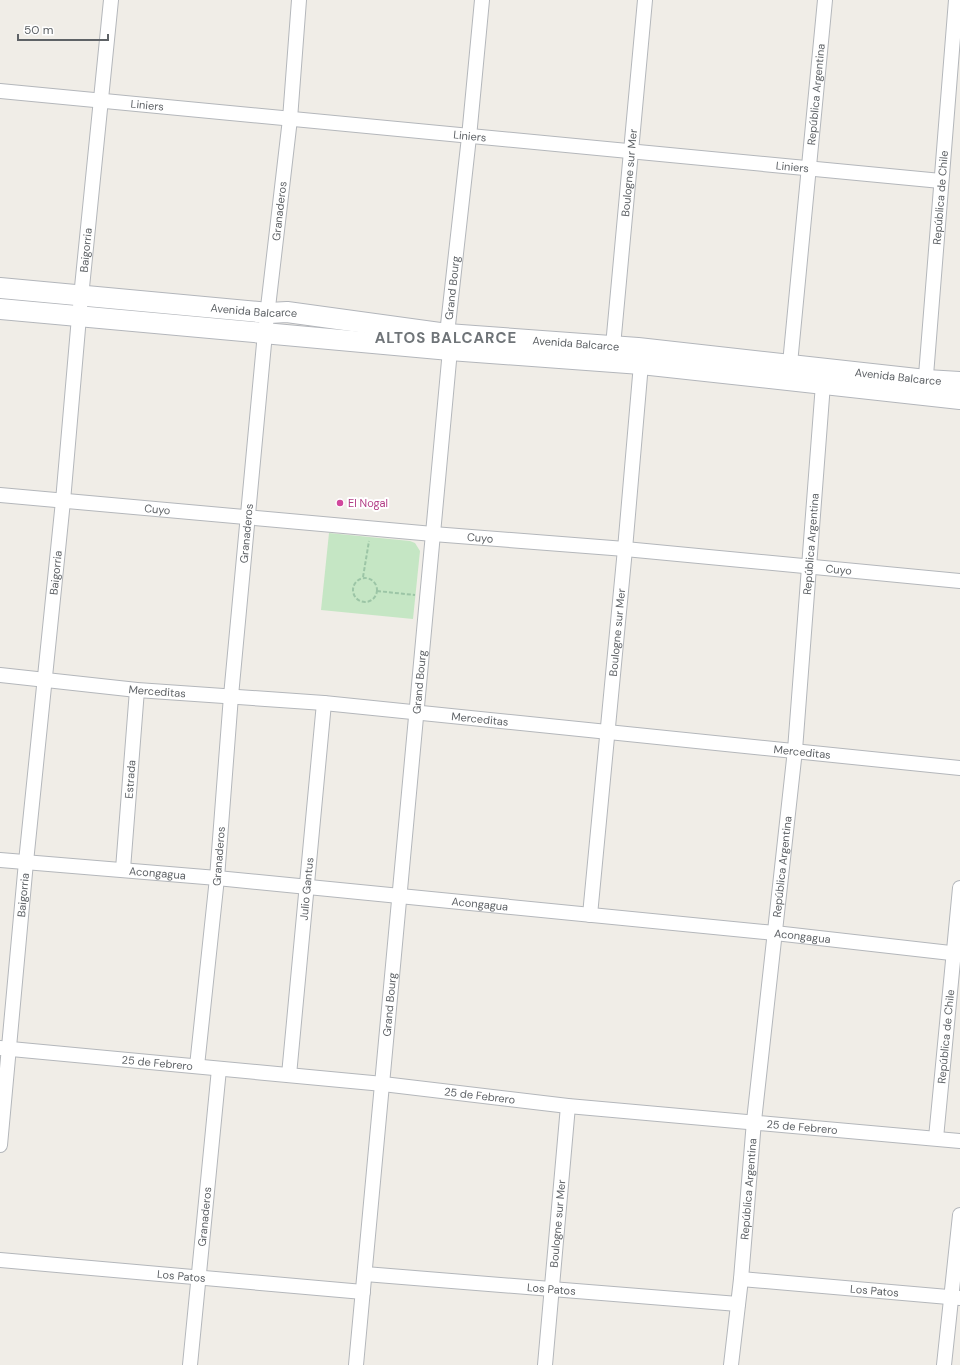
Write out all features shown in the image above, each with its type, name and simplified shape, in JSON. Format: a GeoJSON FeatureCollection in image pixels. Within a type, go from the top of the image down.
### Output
{"type":"FeatureCollection","features":[{"type":"Feature","properties":{"kind":"main road","name":"Avenida Balcarce"},"geometry":{"type":"LineString","coordinates":[[0,288],[81,297],[269,313],[287,312],[448,342],[613,346],[639,356]]}},
{"type":"Feature","properties":{"kind":"main road","name":"Avenida Balcarce"},"geometry":{"type":"LineString","coordinates":[[0,309],[265,333],[448,342],[639,356],[925,388],[960,399]]}},
{"type":"Feature","properties":{"kind":"main road","name":"Avenida Balcarce"},"geometry":{"type":"LineString","coordinates":[[925,388],[960,382]]}},
{"type":"Feature","properties":{"kind":"street","name":"Baigorria"},"geometry":{"type":"LineString","coordinates":[[0,1145],[4,1048],[26,862],[63,502],[79,317],[111,0]]}},
{"type":"Feature","properties":{"kind":"street","name":"Granaderos"},"geometry":{"type":"LineString","coordinates":[[196,1066],[217,878],[231,696],[265,333],[269,313],[290,120],[299,0]]}},
{"type":"Feature","properties":{"kind":"street","name":"Grand Bourg"},"geometry":{"type":"LineString","coordinates":[[356,1365],[417,712],[448,342],[482,0]]}},
{"type":"Feature","properties":{"kind":"street","name":"Boulogne sur Mer"},"geometry":{"type":"LineString","coordinates":[[613,346],[645,0]]}},
{"type":"Feature","properties":{"kind":"street","name":"República Argentina"},"geometry":{"type":"LineString","coordinates":[[789,373],[825,0]]}},
{"type":"Feature","properties":{"kind":"street","name":"República de Chile"},"geometry":{"type":"LineString","coordinates":[[925,388],[940,181],[956,0]]}},
{"type":"Feature","properties":{"kind":"street","name":"Liniers"},"geometry":{"type":"LineString","coordinates":[[0,91],[290,120],[940,181]]}},
{"type":"Feature","properties":{"kind":"street","name":"Boulogne sur Mer"},"geometry":{"type":"LineString","coordinates":[[590,915],[625,549],[639,356]]}},
{"type":"Feature","properties":{"kind":"street","name":"República Argentina"},"geometry":{"type":"LineString","coordinates":[[732,1365],[741,1279],[754,1122],[795,750],[822,377]]}},
{"type":"Feature","properties":{"kind":"street","name":"Cuyo"},"geometry":{"type":"LineString","coordinates":[[0,495],[63,502],[433,534],[625,549],[960,581]]}},
{"type":"Feature","properties":{"kind":"street","name":"Merceditas"},"geometry":{"type":"LineString","coordinates":[[0,675],[137,690],[324,703],[417,712],[960,768]]}},
{"type":"Feature","properties":{"kind":"street","name":"Estrada"},"geometry":{"type":"LineString","coordinates":[[123,869],[137,690]]}},
{"type":"Feature","properties":{"kind":"street","name":"Julio Gantus"},"geometry":{"type":"LineString","coordinates":[[289,1075],[324,703]]}},
{"type":"Feature","properties":{"kind":"street","name":"Acongagua"},"geometry":{"type":"LineString","coordinates":[[0,860],[217,878],[775,933],[956,954]]}},
{"type":"Feature","properties":{"kind":"street","name":"República de Chile"},"geometry":{"type":"LineString","coordinates":[[936,1138],[956,954],[960,888]]}},
{"type":"Feature","properties":{"kind":"street","name":"25 de Febrero"},"geometry":{"type":"LineString","coordinates":[[4,1048],[383,1084],[568,1106],[960,1141]]}},
{"type":"Feature","properties":{"kind":"street","name":"Granaderos"},"geometry":{"type":"LineString","coordinates":[[190,1365],[219,1069]]}},
{"type":"Feature","properties":{"kind":"street","name":"Boulogne sur Mer"},"geometry":{"type":"LineString","coordinates":[[545,1365],[568,1106]]}},
{"type":"Feature","properties":{"kind":"street"},"geometry":{"type":"LineString","coordinates":[[944,1365],[955,1297],[960,1215]]}},
{"type":"Feature","properties":{"kind":"street","name":"Los Patos"},"geometry":{"type":"LineString","coordinates":[[0,1260],[363,1292]]}},
{"type":"Feature","properties":{"kind":"street","name":"Los Patos"},"geometry":{"type":"LineString","coordinates":[[365,1274],[738,1304]]}},
{"type":"Feature","properties":{"kind":"street","name":"Los Patos"},"geometry":{"type":"LineString","coordinates":[[741,1279],[955,1297]]}},
{"type":"Feature","properties":{"kind":"path"},"geometry":{"type":"LineString","coordinates":[[363,577],[372,528]]}},
{"type":"Feature","properties":{"kind":"path"},"geometry":{"type":"LineString","coordinates":[[363,577],[374,582],[377,591],[375,597],[368,602],[360,601],[353,596],[352,587],[356,580],[363,577]]}},
{"type":"Feature","properties":{"kind":"path"},"geometry":{"type":"LineString","coordinates":[[377,591],[427,597]]}},
{"type":"Feature","properties":{"kind":"green space"},"geometry":{"type":"Polygon","coordinates":[[[329,533],[410,541],[415,543],[420,551],[413,619],[321,610],[329,533]]]}},
{"type":"Feature","properties":{"kind":"place","name":"El Nogal"},"geometry":{"type":"Point","coordinates":[340,503]}},
{"type":"Feature","properties":{"kind":"district","name":"ALTOS BALCARCE"},"geometry":{"type":"Point","coordinates":[446,338]}}]}
